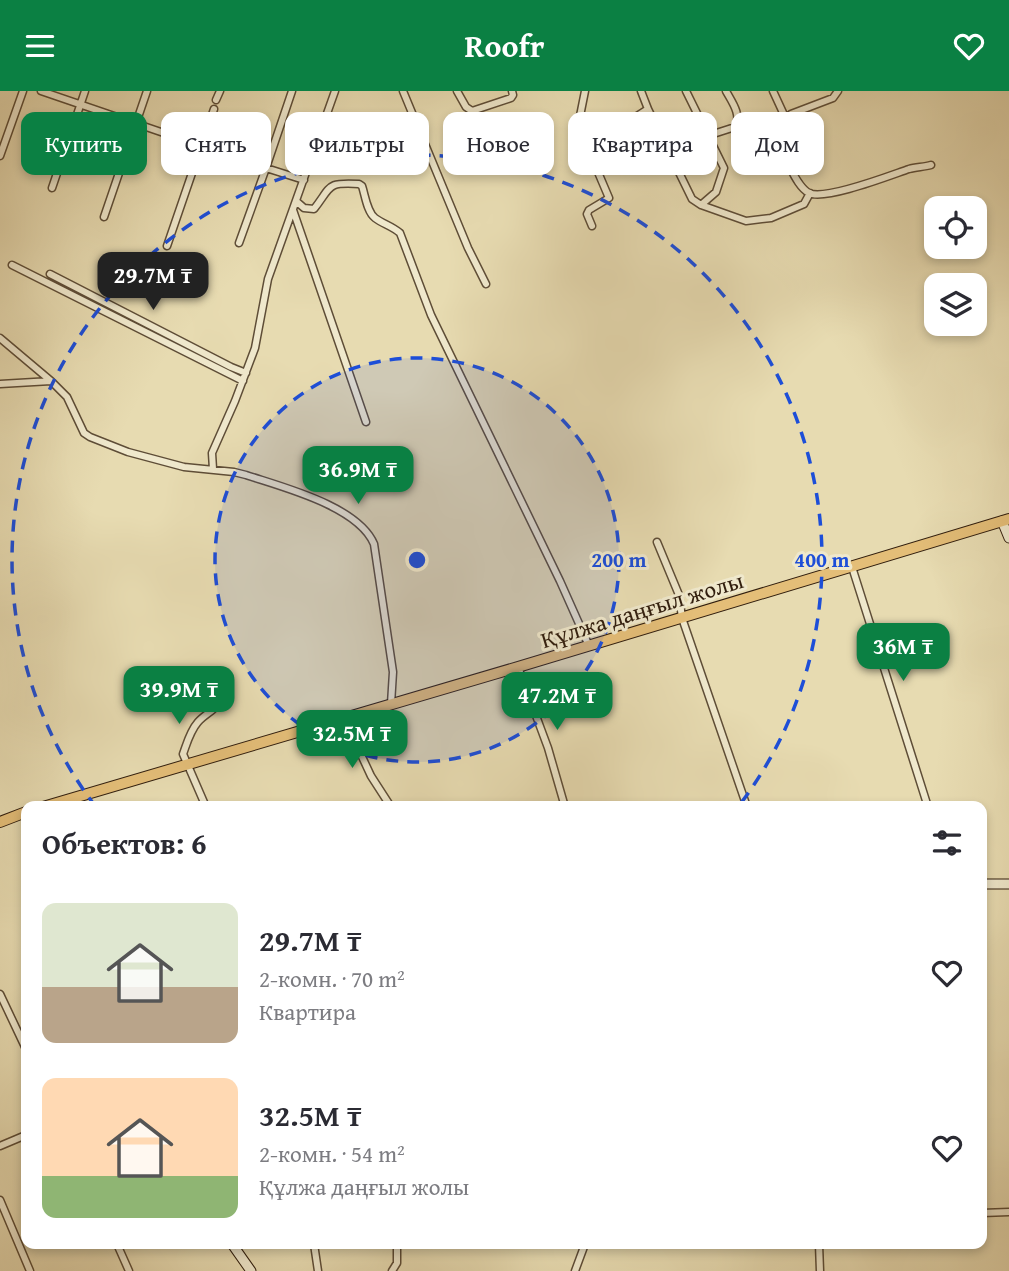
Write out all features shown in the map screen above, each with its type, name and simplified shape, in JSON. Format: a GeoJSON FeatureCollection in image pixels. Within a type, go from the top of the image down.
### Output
{"type":"FeatureCollection","features":[{"type":"Feature","properties":{"kind":"main road","name":"Құлжа даңғыл жолы"},"geometry":{"type":"LineString","coordinates":[[63,801],[1006,520]]}},
{"type":"Feature","properties":{"kind":"main road"},"geometry":{"type":"LineString","coordinates":[[0,822],[21,814]]}},
{"type":"Feature","properties":{"kind":"street"},"geometry":{"type":"LineString","coordinates":[[0,156],[23,91]]}},
{"type":"Feature","properties":{"kind":"street"},"geometry":{"type":"LineString","coordinates":[[41,91],[104,112]]}},
{"type":"Feature","properties":{"kind":"street"},"geometry":{"type":"LineString","coordinates":[[52,188],[85,91]]}},
{"type":"Feature","properties":{"kind":"street"},"geometry":{"type":"LineString","coordinates":[[140,112],[147,91]]}},
{"type":"Feature","properties":{"kind":"street"},"geometry":{"type":"LineString","coordinates":[[216,100],[220,91]]}},
{"type":"Feature","properties":{"kind":"street"},"geometry":{"type":"LineString","coordinates":[[271,153],[292,91]]}},
{"type":"Feature","properties":{"kind":"street"},"geometry":{"type":"LineString","coordinates":[[213,469],[212,453],[255,348],[268,279],[335,91]]}},
{"type":"Feature","properties":{"kind":"street"},"geometry":{"type":"LineString","coordinates":[[403,91],[468,248],[486,284]]}},
{"type":"Feature","properties":{"kind":"street"},"geometry":{"type":"LineString","coordinates":[[457,91],[466,107],[472,111],[511,98],[512,91]]}},
{"type":"Feature","properties":{"kind":"street"},"geometry":{"type":"LineString","coordinates":[[581,112],[585,91]]}},
{"type":"Feature","properties":{"kind":"street"},"geometry":{"type":"LineString","coordinates":[[641,91],[692,199],[701,205],[747,221],[771,218],[793,209],[804,204],[810,194]]}},
{"type":"Feature","properties":{"kind":"street"},"geometry":{"type":"LineString","coordinates":[[687,91],[696,112]]}},
{"type":"Feature","properties":{"kind":"street"},"geometry":{"type":"LineString","coordinates":[[717,133],[735,127],[738,122],[737,113],[726,91]]}},
{"type":"Feature","properties":{"kind":"street"},"geometry":{"type":"LineString","coordinates":[[773,91],[783,112]]}},
{"type":"Feature","properties":{"kind":"street"},"geometry":{"type":"LineString","coordinates":[[798,112],[833,98],[838,91]]}},
{"type":"Feature","properties":{"kind":"street"},"geometry":{"type":"LineString","coordinates":[[643,112],[648,109]]}},
{"type":"Feature","properties":{"kind":"street"},"geometry":{"type":"LineString","coordinates":[[701,205],[716,192],[724,168],[717,155]]}},
{"type":"Feature","properties":{"kind":"street"},"geometry":{"type":"LineString","coordinates":[[794,175],[802,187],[810,194],[816,195],[838,192],[913,168],[931,165]]}},
{"type":"Feature","properties":{"kind":"street"},"geometry":{"type":"LineString","coordinates":[[271,170],[304,180]]}},
{"type":"Feature","properties":{"kind":"street"},"geometry":{"type":"LineString","coordinates":[[104,217],[118,175]]}},
{"type":"Feature","properties":{"kind":"street"},"geometry":{"type":"LineString","coordinates":[[167,246],[191,175]]}},
{"type":"Feature","properties":{"kind":"street"},"geometry":{"type":"LineString","coordinates":[[239,243],[263,175]]}},
{"type":"Feature","properties":{"kind":"street"},"geometry":{"type":"LineString","coordinates":[[592,226],[587,213],[609,198],[599,175]]}},
{"type":"Feature","properties":{"kind":"street"},"geometry":{"type":"LineString","coordinates":[[296,201],[304,208],[314,209],[333,184],[359,184],[371,213],[400,233],[431,315],[555,569],[589,646]]}},
{"type":"Feature","properties":{"kind":"street"},"geometry":{"type":"LineString","coordinates":[[293,210],[366,422]]}},
{"type":"Feature","properties":{"kind":"street"},"geometry":{"type":"LineString","coordinates":[[12,265],[243,381]]}},
{"type":"Feature","properties":{"kind":"street"},"geometry":{"type":"LineString","coordinates":[[50,274],[246,373]]}},
{"type":"Feature","properties":{"kind":"street"},"geometry":{"type":"LineString","coordinates":[[0,338],[67,397],[84,433],[90,437],[184,467],[246,475],[317,499],[354,519],[370,535],[374,544],[393,672],[391,704]]}},
{"type":"Feature","properties":{"kind":"street"},"geometry":{"type":"LineString","coordinates":[[0,384],[51,381]]}},
{"type":"Feature","properties":{"kind":"street"},"geometry":{"type":"LineString","coordinates":[[1006,520],[1009,538]]}},
{"type":"Feature","properties":{"kind":"street"},"geometry":{"type":"LineString","coordinates":[[657,542],[679,595],[682,618],[745,801]]}},
{"type":"Feature","properties":{"kind":"street"},"geometry":{"type":"LineString","coordinates":[[852,567],[926,801]]}},
{"type":"Feature","properties":{"kind":"street"},"geometry":{"type":"LineString","coordinates":[[518,667],[548,748],[563,801]]}},
{"type":"Feature","properties":{"kind":"street"},"geometry":{"type":"LineString","coordinates":[[203,801],[183,754],[189,735],[198,721],[220,702]]}},
{"type":"Feature","properties":{"kind":"street"},"geometry":{"type":"LineString","coordinates":[[344,717],[371,776],[387,801]]}},
{"type":"Feature","properties":{"kind":"street"},"geometry":{"type":"LineString","coordinates":[[987,884],[1009,884]]}},
{"type":"Feature","properties":{"kind":"street"},"geometry":{"type":"LineString","coordinates":[[0,994],[21,1038]]}},
{"type":"Feature","properties":{"kind":"street"},"geometry":{"type":"LineString","coordinates":[[0,1146],[21,1137]]}},
{"type":"Feature","properties":{"kind":"street"},"geometry":{"type":"LineString","coordinates":[[0,1200],[30,1271]]}},
{"type":"Feature","properties":{"kind":"street"},"geometry":{"type":"LineString","coordinates":[[987,1213],[1009,1212]]}},
{"type":"Feature","properties":{"kind":"street"},"geometry":{"type":"LineString","coordinates":[[119,1249],[129,1271]]}},
{"type":"Feature","properties":{"kind":"street"},"geometry":{"type":"LineString","coordinates":[[236,1249],[251,1271]]}},
{"type":"Feature","properties":{"kind":"street"},"geometry":{"type":"LineString","coordinates":[[315,1249],[318,1271]]}},
{"type":"Feature","properties":{"kind":"street"},"geometry":{"type":"LineString","coordinates":[[392,1271],[397,1263],[397,1249]]}},
{"type":"Feature","properties":{"kind":"street"},"geometry":{"type":"LineString","coordinates":[[575,1271],[583,1249]]}},
{"type":"Feature","properties":{"kind":"street"},"geometry":{"type":"LineString","coordinates":[[818,1249],[820,1271]]}}]}
